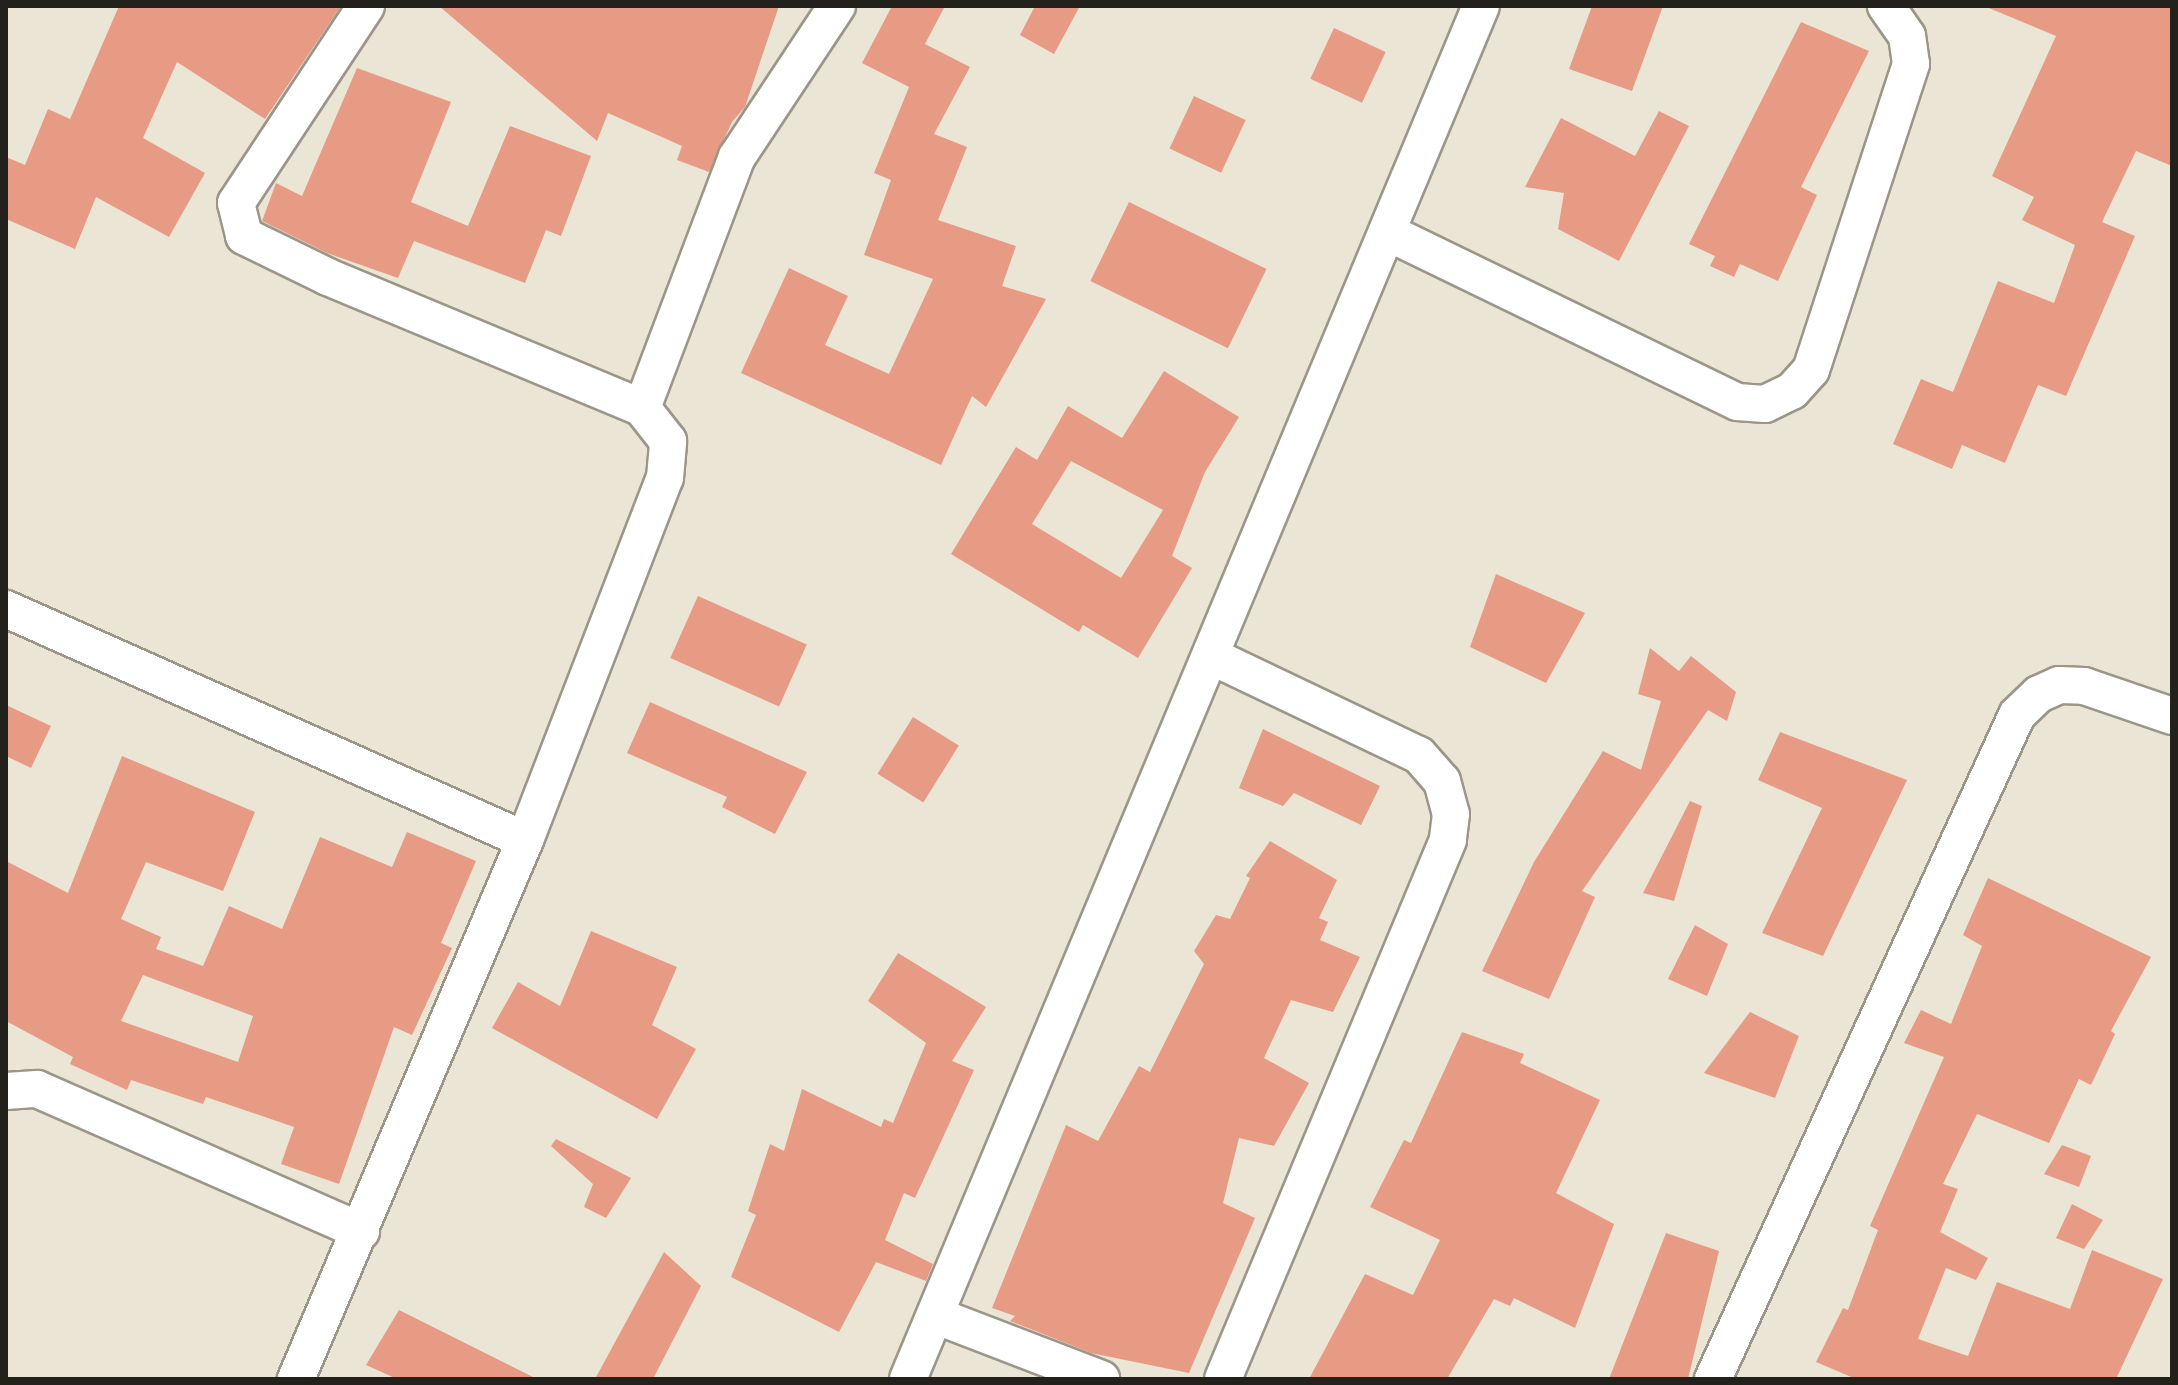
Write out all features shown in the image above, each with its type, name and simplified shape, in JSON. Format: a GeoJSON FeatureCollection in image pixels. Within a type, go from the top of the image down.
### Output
{"type":"FeatureCollection","features":[{"type":"Feature","properties":{"kind":"street"},"geometry":{"type":"LineString","coordinates":[[296,1379],[525,840],[665,478],[668,441],[642,408],[328,277],[244,236],[236,203],[366,6]]}},
{"type":"Feature","properties":{"kind":"street"},"geometry":{"type":"LineString","coordinates":[[642,408],[737,157],[837,6]]}},
{"type":"Feature","properties":{"kind":"street"},"geometry":{"type":"LineString","coordinates":[[908,1379],[937,1316],[1481,6]]}},
{"type":"Feature","properties":{"kind":"street"},"geometry":{"type":"LineString","coordinates":[[1387,232],[1737,402],[1765,404],[1792,391],[1811,370],[1911,64],[1915,21],[1886,6]]}},
{"type":"Feature","properties":{"kind":"street"},"geometry":{"type":"LineString","coordinates":[[6,609],[525,840]]}},
{"type":"Feature","properties":{"kind":"street"},"geometry":{"type":"LineString","coordinates":[[1211,656],[1419,755],[1442,781],[1451,814],[1448,840],[1223,1379]]}},
{"type":"Feature","properties":{"kind":"street"},"geometry":{"type":"LineString","coordinates":[[1713,1379],[2017,715],[2039,694],[2059,685],[2084,686],[2170,709]]}},
{"type":"Feature","properties":{"kind":"street"},"geometry":{"type":"LineString","coordinates":[[6,1091],[37,1089],[361,1231]]}},
{"type":"Feature","properties":{"kind":"street"},"geometry":{"type":"LineString","coordinates":[[937,1316],[1101,1379]]}},
{"type":"Feature","properties":{"kind":"building"},"geometry":{"type":"Polygon","coordinates":[[[119,6],[341,6],[265,119],[177,62],[143,138],[205,173],[169,237],[96,197],[75,249],[6,219],[6,157],[25,165],[48,109],[70,119],[119,6]]]}},
{"type":"Feature","properties":{"kind":"building"},"geometry":{"type":"Polygon","coordinates":[[[439,6],[779,6],[745,107],[732,122],[709,172],[677,160],[682,146],[608,113],[597,141],[439,6]]]}},
{"type":"Feature","properties":{"kind":"building"},"geometry":{"type":"Polygon","coordinates":[[[892,6],[945,6],[925,44],[970,67],[934,134],[967,147],[938,220],[1016,246],[1002,286],[1046,299],[986,407],[972,396],[941,465],[741,373],[789,268],[848,296],[825,345],[889,374],[933,279],[864,255],[891,180],[874,173],[909,87],[862,63],[892,6]]]}},
{"type":"Feature","properties":{"kind":"building"},"geometry":{"type":"Polygon","coordinates":[[[1035,6],[1080,6],[1054,54],[1020,35],[1035,6]]]}},
{"type":"Feature","properties":{"kind":"building"},"geometry":{"type":"Polygon","coordinates":[[[1592,6],[1663,6],[1632,91],[1569,69],[1592,6]]]}},
{"type":"Feature","properties":{"kind":"building"},"geometry":{"type":"Polygon","coordinates":[[[1984,6],[2172,6],[2172,166],[2136,151],[2102,222],[2135,236],[2066,396],[2038,385],[2005,463],[1962,445],[1952,469],[1893,444],[1921,379],[1953,392],[1998,281],[2054,303],[2075,245],[2022,220],[2034,197],[1992,176],[2056,36],[1984,6]]]}},
{"type":"Feature","properties":{"kind":"building"},"geometry":{"type":"Polygon","coordinates":[[[1801,22],[1869,51],[1801,187],[1817,195],[1778,281],[1740,264],[1734,277],[1710,266],[1715,256],[1689,244],[1801,22]]]}},
{"type":"Feature","properties":{"kind":"building"},"geometry":{"type":"Polygon","coordinates":[[[1334,28],[1386,52],[1362,103],[1310,79],[1334,28]]]}},
{"type":"Feature","properties":{"kind":"building"},"geometry":{"type":"Polygon","coordinates":[[[357,68],[451,102],[411,202],[468,226],[510,126],[591,156],[561,236],[546,230],[525,283],[414,241],[398,278],[327,253],[262,221],[276,183],[302,196],[357,68]]]}},
{"type":"Feature","properties":{"kind":"building"},"geometry":{"type":"Polygon","coordinates":[[[1194,96],[1246,120],[1221,173],[1169,149],[1194,96]]]}},
{"type":"Feature","properties":{"kind":"building"},"geometry":{"type":"Polygon","coordinates":[[[1659,111],[1689,126],[1619,261],[1558,229],[1564,193],[1525,187],[1561,118],[1635,156],[1659,111]]]}},
{"type":"Feature","properties":{"kind":"building"},"geometry":{"type":"Polygon","coordinates":[[[1129,202],[1267,269],[1228,348],[1090,281],[1129,202]]]}},
{"type":"Feature","properties":{"kind":"building"},"geometry":{"type":"Polygon","coordinates":[[[1164,371],[1239,417],[1205,472],[1172,556],[1192,568],[1138,658],[1083,625],[1079,632],[951,554],[1016,447],[1037,460],[1068,406],[1122,438],[1164,371]],[[1071,461],[1032,524],[1121,578],[1163,510],[1071,461]]]}},
{"type":"Feature","properties":{"kind":"building"},"geometry":{"type":"Polygon","coordinates":[[[1496,574],[1585,613],[1546,683],[1470,647],[1496,574]]]}},
{"type":"Feature","properties":{"kind":"building"},"geometry":{"type":"Polygon","coordinates":[[[698,596],[807,644],[779,707],[670,658],[698,596]]]}},
{"type":"Feature","properties":{"kind":"building"},"geometry":{"type":"Polygon","coordinates":[[[1650,648],[1679,671],[1691,656],[1736,692],[1727,721],[1708,710],[1582,891],[1595,897],[1549,999],[1482,971],[1534,862],[1603,751],[1641,770],[1661,701],[1638,694],[1650,648]]]}},
{"type":"Feature","properties":{"kind":"building"},"geometry":{"type":"Polygon","coordinates":[[[650,702],[807,772],[775,834],[722,807],[727,797],[627,753],[650,702]]]}},
{"type":"Feature","properties":{"kind":"building"},"geometry":{"type":"Polygon","coordinates":[[[6,705],[51,726],[31,768],[6,756],[6,705]]]}},
{"type":"Feature","properties":{"kind":"building"},"geometry":{"type":"Polygon","coordinates":[[[913,717],[959,746],[923,802],[877,774],[913,717]]]}},
{"type":"Feature","properties":{"kind":"building"},"geometry":{"type":"Polygon","coordinates":[[[1263,729],[1380,786],[1361,825],[1294,793],[1283,806],[1239,788],[1263,729]]]}},
{"type":"Feature","properties":{"kind":"building"},"geometry":{"type":"Polygon","coordinates":[[[1780,732],[1907,780],[1823,956],[1762,933],[1822,808],[1758,780],[1780,732]]]}},
{"type":"Feature","properties":{"kind":"building"},"geometry":{"type":"Polygon","coordinates":[[[122,756],[255,812],[223,891],[146,862],[121,919],[161,937],[156,949],[203,966],[229,906],[282,929],[320,837],[392,867],[407,832],[476,861],[441,943],[452,948],[412,1035],[394,1027],[339,1184],[281,1164],[294,1127],[206,1097],[203,1104],[131,1080],[127,1090],[70,1064],[73,1057],[6,1021],[6,861],[68,893],[122,756]],[[143,975],[121,1021],[238,1062],[253,1016],[143,975]]]}},
{"type":"Feature","properties":{"kind":"building"},"geometry":{"type":"Polygon","coordinates":[[[1690,801],[1702,806],[1674,901],[1643,893],[1690,801]]]}},
{"type":"Feature","properties":{"kind":"building"},"geometry":{"type":"Polygon","coordinates":[[[1270,841],[1337,880],[1319,918],[1328,922],[1320,940],[1360,957],[1333,1012],[1291,1000],[1264,1058],[1309,1083],[1274,1146],[1239,1138],[1223,1203],[1255,1218],[1189,1373],[1091,1353],[1010,1321],[1015,1316],[992,1308],[1066,1125],[1098,1141],[1139,1066],[1150,1072],[1204,964],[1194,951],[1216,915],[1230,919],[1250,878],[1246,876],[1270,841]]]}},
{"type":"Feature","properties":{"kind":"building"},"geometry":{"type":"Polygon","coordinates":[[[1988,878],[2151,957],[2111,1031],[2115,1034],[2091,1085],[2079,1079],[2049,1143],[1977,1114],[1943,1184],[1958,1189],[1940,1232],[1988,1258],[1976,1280],[1946,1268],[1918,1339],[1968,1356],[1997,1282],[2070,1309],[2092,1250],[2163,1279],[2116,1379],[1856,1379],[1816,1362],[1843,1308],[1848,1310],[1878,1230],[1870,1226],[1944,1057],[1904,1043],[1921,1010],[1951,1024],[1982,946],[1963,935],[1988,878]]]}},
{"type":"Feature","properties":{"kind":"building"},"geometry":{"type":"Polygon","coordinates":[[[1695,925],[1728,944],[1707,996],[1668,979],[1695,925]]]}},
{"type":"Feature","properties":{"kind":"building"},"geometry":{"type":"Polygon","coordinates":[[[591,931],[677,967],[652,1025],[696,1049],[657,1119],[492,1028],[518,982],[560,1006],[591,931]]]}},
{"type":"Feature","properties":{"kind":"building"},"geometry":{"type":"Polygon","coordinates":[[[898,953],[986,1007],[952,1061],[974,1070],[915,1198],[904,1193],[885,1240],[933,1264],[926,1281],[876,1262],[839,1332],[731,1277],[756,1215],[748,1211],[770,1144],[784,1151],[802,1089],[881,1127],[884,1119],[893,1123],[926,1043],[868,1001],[898,953]]]}},
{"type":"Feature","properties":{"kind":"building"},"geometry":{"type":"Polygon","coordinates":[[[1750,1012],[1799,1036],[1775,1098],[1704,1073],[1750,1012]]]}},
{"type":"Feature","properties":{"kind":"building"},"geometry":{"type":"Polygon","coordinates":[[[1462,1032],[1524,1054],[1520,1063],[1600,1100],[1556,1193],[1614,1224],[1575,1328],[1514,1298],[1510,1306],[1494,1299],[1447,1379],[1309,1379],[1365,1274],[1413,1295],[1440,1240],[1370,1207],[1404,1140],[1411,1143],[1462,1032]]]}},
{"type":"Feature","properties":{"kind":"building"},"geometry":{"type":"Polygon","coordinates":[[[556,1139],[631,1178],[606,1218],[584,1207],[593,1184],[551,1146],[556,1139]]]}},
{"type":"Feature","properties":{"kind":"building"},"geometry":{"type":"Polygon","coordinates":[[[2062,1145],[2091,1156],[2079,1187],[2044,1174],[2062,1145]]]}},
{"type":"Feature","properties":{"kind":"building"},"geometry":{"type":"Polygon","coordinates":[[[2072,1204],[2103,1220],[2084,1249],[2056,1238],[2072,1204]]]}},
{"type":"Feature","properties":{"kind":"building"},"geometry":{"type":"Polygon","coordinates":[[[1666,1233],[1719,1251],[1688,1379],[1609,1379],[1666,1233]]]}},
{"type":"Feature","properties":{"kind":"building"},"geometry":{"type":"Polygon","coordinates":[[[664,1252],[701,1286],[653,1379],[595,1379],[664,1252]]]}},
{"type":"Feature","properties":{"kind":"building"},"geometry":{"type":"Polygon","coordinates":[[[399,1310],[537,1379],[397,1379],[366,1365],[399,1310]]]}}]}
